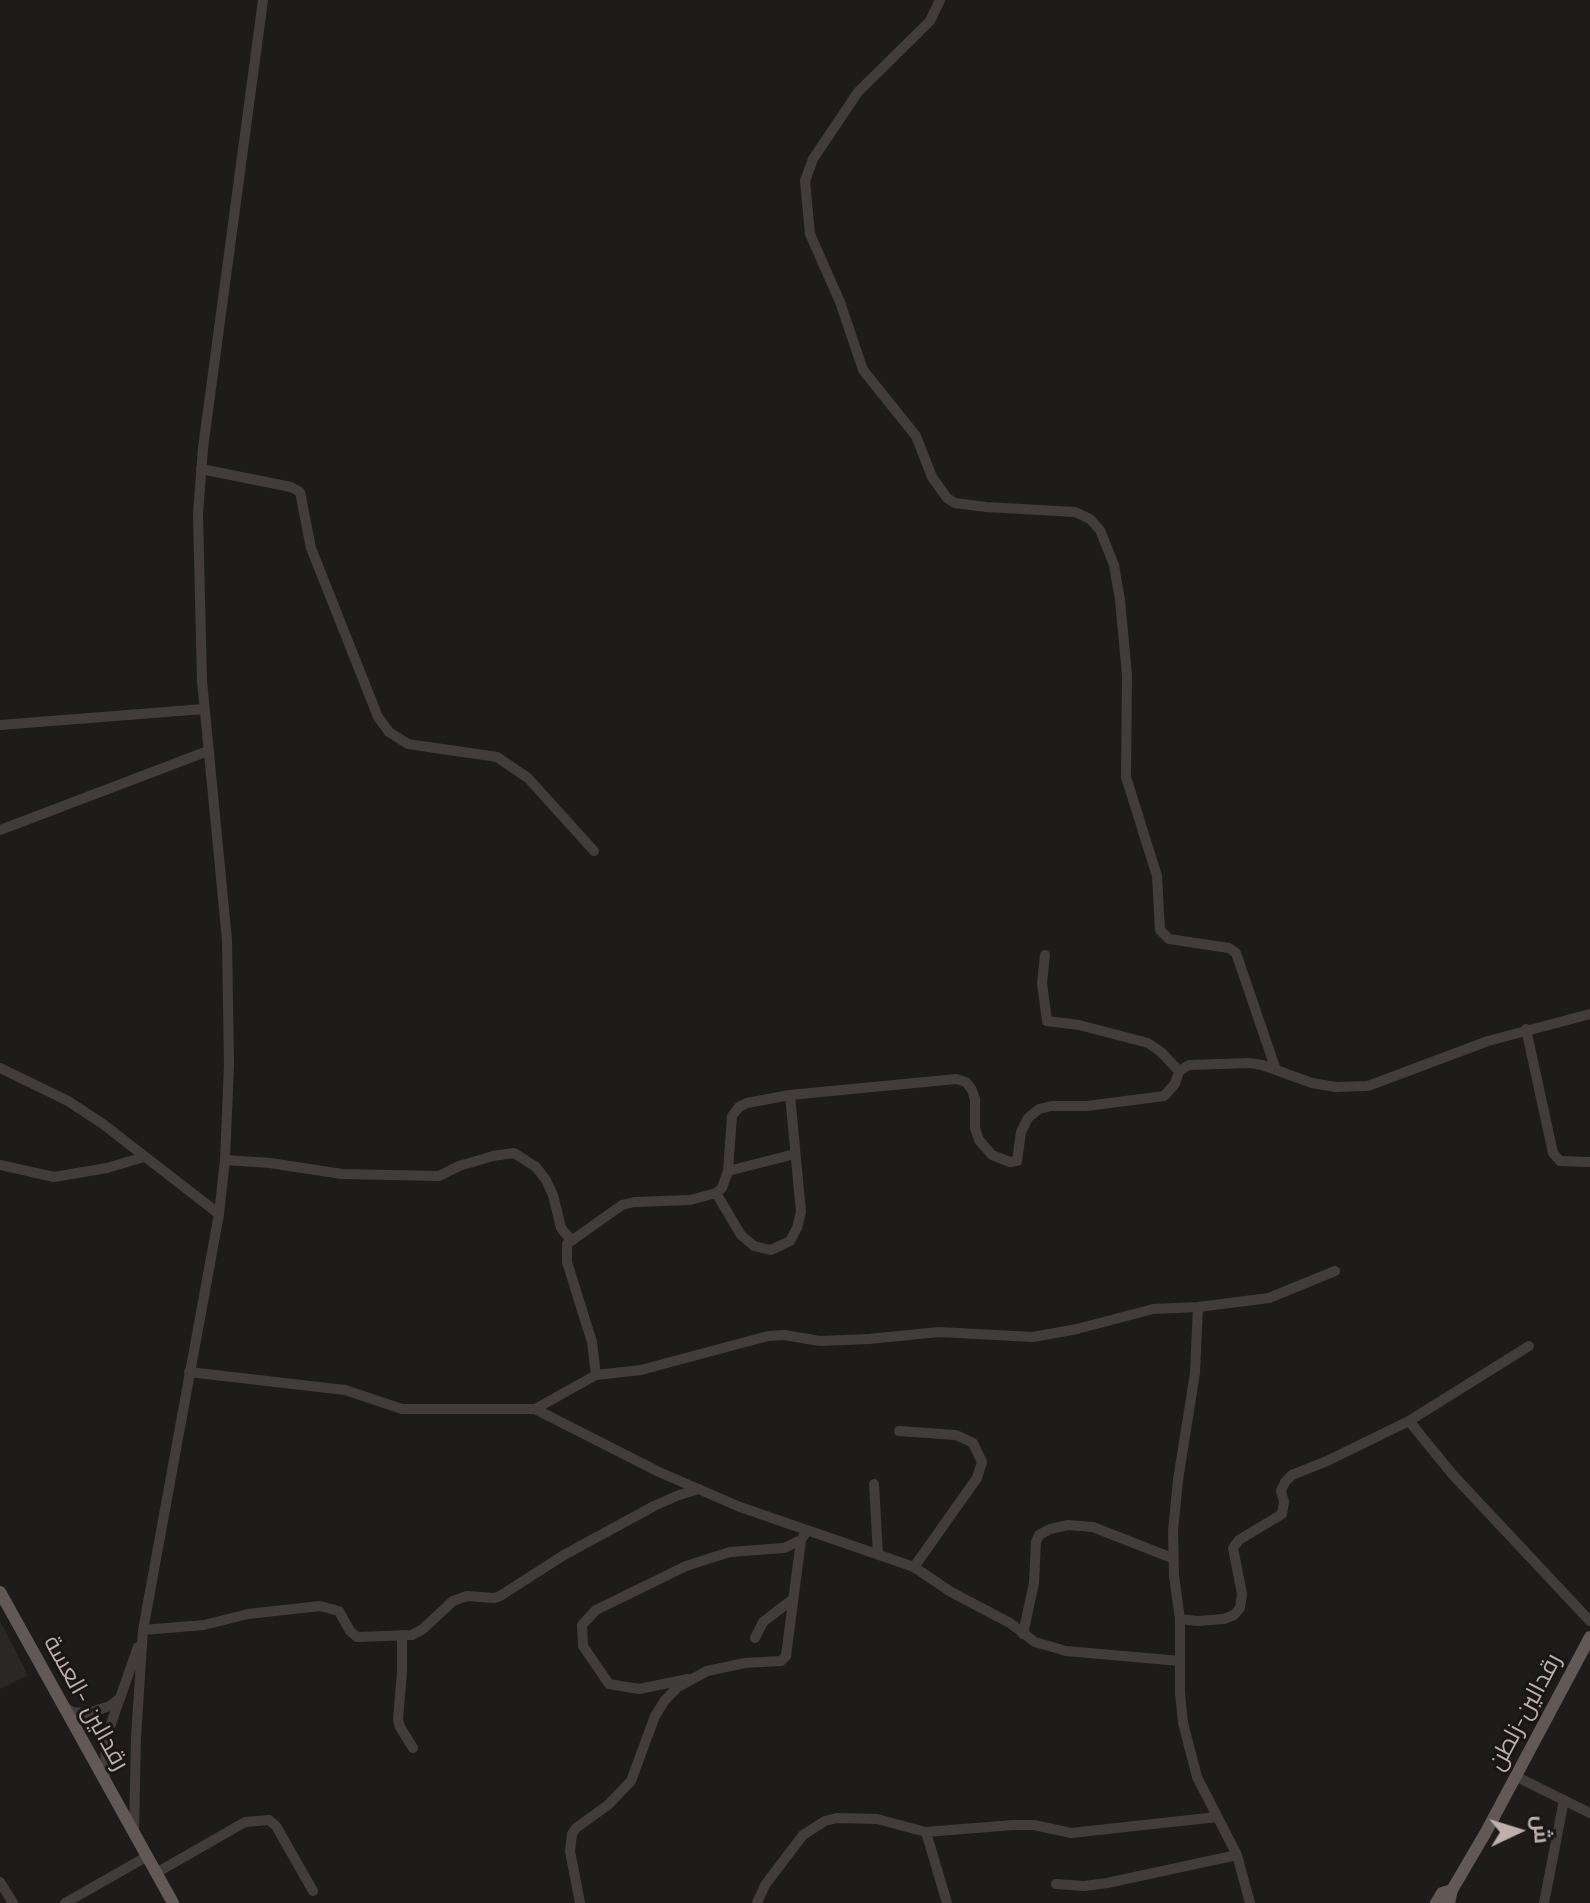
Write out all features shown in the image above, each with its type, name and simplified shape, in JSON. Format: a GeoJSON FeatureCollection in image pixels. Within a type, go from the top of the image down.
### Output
{"type":"FeatureCollection","features":[{"type":"Feature","properties":{"kind":"main road","name":"رقدالين -العسة"},"geometry":{"type":"LineString","coordinates":[[0,1592],[173,1903]]}},
{"type":"Feature","properties":{"kind":"main road","name":"رقدالين-زلطن"},"geometry":{"type":"LineString","coordinates":[[1436,1903],[1442,1893],[1451,1897],[1515,1776],[1584,1661],[1590,1637]]}},
{"type":"Feature","properties":{"kind":"street"},"geometry":{"type":"LineString","coordinates":[[134,1835],[143,1630],[219,1214],[225,1160],[229,1065],[227,953],[204,709],[198,514],[201,469],[263,0]]}},
{"type":"Feature","properties":{"kind":"street"},"geometry":{"type":"LineString","coordinates":[[940,0],[930,21],[858,92],[813,159],[805,181],[810,234],[840,302],[863,370],[916,436],[932,477],[947,498],[955,503],[986,507],[1075,512],[1090,519],[1100,530],[1114,565],[1120,600],[1127,675],[1126,777],[1157,876],[1160,930],[1169,939],[1229,948],[1236,953],[1276,1070]]}},
{"type":"Feature","properties":{"kind":"street"},"geometry":{"type":"LineString","coordinates":[[201,469],[291,487],[300,492],[311,548],[378,717],[389,732],[408,744],[497,757],[528,778],[594,851]]}},
{"type":"Feature","properties":{"kind":"street"},"geometry":{"type":"LineString","coordinates":[[0,725],[204,709]]}},
{"type":"Feature","properties":{"kind":"street"},"geometry":{"type":"LineString","coordinates":[[0,830],[208,751]]}},
{"type":"Feature","properties":{"kind":"street"},"geometry":{"type":"LineString","coordinates":[[1045,955],[1042,983],[1047,1021],[1079,1025],[1148,1043],[1179,1071]]}},
{"type":"Feature","properties":{"kind":"street"},"geometry":{"type":"LineString","coordinates":[[596,1375],[592,1342],[565,1252],[570,1239],[622,1205],[690,1200],[716,1193],[722,1188],[728,1171],[730,1126],[732,1116],[739,1107],[762,1099],[790,1095],[944,1079],[966,1082],[975,1099],[975,1128],[979,1140],[992,1155],[1010,1162],[1017,1161],[1021,1132],[1028,1118],[1039,1109],[1164,1096],[1175,1084],[1179,1071],[1189,1065],[1238,1062],[1262,1065],[1301,1081],[1325,1086],[1368,1086],[1526,1029],[1590,1014]]}},
{"type":"Feature","properties":{"kind":"street"},"geometry":{"type":"LineString","coordinates":[[1526,1029],[1553,1153],[1560,1161],[1590,1162]]}},
{"type":"Feature","properties":{"kind":"street"},"geometry":{"type":"LineString","coordinates":[[0,1068],[68,1101],[103,1124],[219,1214]]}},
{"type":"Feature","properties":{"kind":"street"},"geometry":{"type":"LineString","coordinates":[[716,1193],[745,1240],[763,1249],[779,1248],[790,1241],[799,1221],[800,1199],[790,1095]]}},
{"type":"Feature","properties":{"kind":"street"},"geometry":{"type":"LineString","coordinates":[[225,1160],[342,1174],[439,1176],[459,1166],[514,1153],[536,1167],[546,1180],[561,1228],[570,1239]]}},
{"type":"Feature","properties":{"kind":"street"},"geometry":{"type":"LineString","coordinates":[[728,1171],[795,1154]]}},
{"type":"Feature","properties":{"kind":"street"},"geometry":{"type":"LineString","coordinates":[[0,1165],[54,1177],[107,1168],[144,1157]]}},
{"type":"Feature","properties":{"kind":"street"},"geometry":{"type":"LineString","coordinates":[[535,1409],[596,1375],[641,1370],[768,1336],[784,1335],[820,1341],[939,1332],[1033,1337],[1153,1309],[1269,1298],[1335,1271]]}},
{"type":"Feature","properties":{"kind":"street"},"geometry":{"type":"LineString","coordinates":[[1198,1307],[1195,1373],[1178,1480],[1172,1558],[1180,1619],[1180,1693],[1197,1777],[1237,1855],[1250,1903]]}},
{"type":"Feature","properties":{"kind":"street"},"geometry":{"type":"LineString","coordinates":[[1180,1619],[1224,1619],[1240,1608],[1242,1594],[1233,1548],[1239,1540],[1282,1514],[1281,1491],[1292,1475],[1409,1421],[1529,1346]]}},
{"type":"Feature","properties":{"kind":"street"},"geometry":{"type":"LineString","coordinates":[[189,1372],[345,1390],[402,1409],[535,1409],[804,1536],[914,1567],[951,1592],[988,1610],[1035,1642],[1066,1651],[1180,1661]]}},
{"type":"Feature","properties":{"kind":"street"},"geometry":{"type":"LineString","coordinates":[[1409,1421],[1453,1475],[1590,1621]]}},
{"type":"Feature","properties":{"kind":"street"},"geometry":{"type":"LineString","coordinates":[[899,1431],[956,1435],[973,1443],[982,1462],[977,1478],[914,1567]]}},
{"type":"Feature","properties":{"kind":"street"},"geometry":{"type":"LineString","coordinates":[[874,1484],[878,1555]]}},
{"type":"Feature","properties":{"kind":"street"},"geometry":{"type":"LineString","coordinates":[[143,1630],[204,1625],[248,1614],[320,1606],[339,1611],[353,1635],[402,1636],[423,1629],[453,1601],[467,1596],[500,1596],[564,1555],[642,1513],[699,1489]]}},
{"type":"Feature","properties":{"kind":"street"},"geometry":{"type":"LineString","coordinates":[[1023,1634],[1034,1583],[1036,1542],[1039,1535],[1050,1529],[1068,1525],[1093,1527],[1172,1558]]}},
{"type":"Feature","properties":{"kind":"street"},"geometry":{"type":"LineString","coordinates":[[804,1536],[789,1646],[781,1661],[732,1665],[690,1679],[639,1689],[609,1684],[583,1646],[582,1625],[596,1610],[686,1566],[730,1552],[784,1548],[804,1536]]}},
{"type":"Feature","properties":{"kind":"street"},"geometry":{"type":"LineString","coordinates":[[755,1638],[763,1622],[793,1599]]}},
{"type":"Feature","properties":{"kind":"street"},"geometry":{"type":"LineString","coordinates":[[105,1783],[104,1748],[143,1630]]}},
{"type":"Feature","properties":{"kind":"street"},"geometry":{"type":"LineString","coordinates":[[402,1636],[398,1719],[405,1738],[413,1748]]}},
{"type":"Feature","properties":{"kind":"street"},"geometry":{"type":"LineString","coordinates":[[580,1903],[570,1851],[572,1834],[628,1785],[655,1716],[665,1700],[690,1679]]}},
{"type":"Feature","properties":{"kind":"street"},"geometry":{"type":"LineString","coordinates":[[64,1707],[73,1712],[88,1713],[110,1706],[121,1698]]}},
{"type":"Feature","properties":{"kind":"street"},"geometry":{"type":"LineString","coordinates":[[1515,1776],[1590,1813]]}},
{"type":"Feature","properties":{"kind":"street"},"geometry":{"type":"LineString","coordinates":[[1544,1903],[1564,1800]]}},
{"type":"Feature","properties":{"kind":"street"},"geometry":{"type":"LineString","coordinates":[[757,1903],[765,1885],[790,1849],[803,1835],[825,1821],[849,1817],[877,1819],[926,1832],[1034,1825],[1071,1833],[1217,1817]]}},
{"type":"Feature","properties":{"kind":"street"},"geometry":{"type":"LineString","coordinates":[[156,1873],[245,1822],[269,1820],[276,1826],[313,1891]]}},
{"type":"Feature","properties":{"kind":"street"},"geometry":{"type":"LineString","coordinates":[[926,1832],[947,1903]]}},
{"type":"Feature","properties":{"kind":"street"},"geometry":{"type":"LineString","coordinates":[[1056,1884],[1084,1886],[1107,1883],[1237,1855]]}},
{"type":"Feature","properties":{"kind":"street"},"geometry":{"type":"LineString","coordinates":[[65,1903],[146,1857]]}},
{"type":"Feature","properties":{"kind":"street"},"geometry":{"type":"LineString","coordinates":[[0,1882],[13,1903]]}},
{"type":"Feature","properties":{"kind":"shaded area"},"geometry":{"type":"Polygon","coordinates":[[[0,1621],[28,1675],[0,1689],[0,1621]]]}}]}
